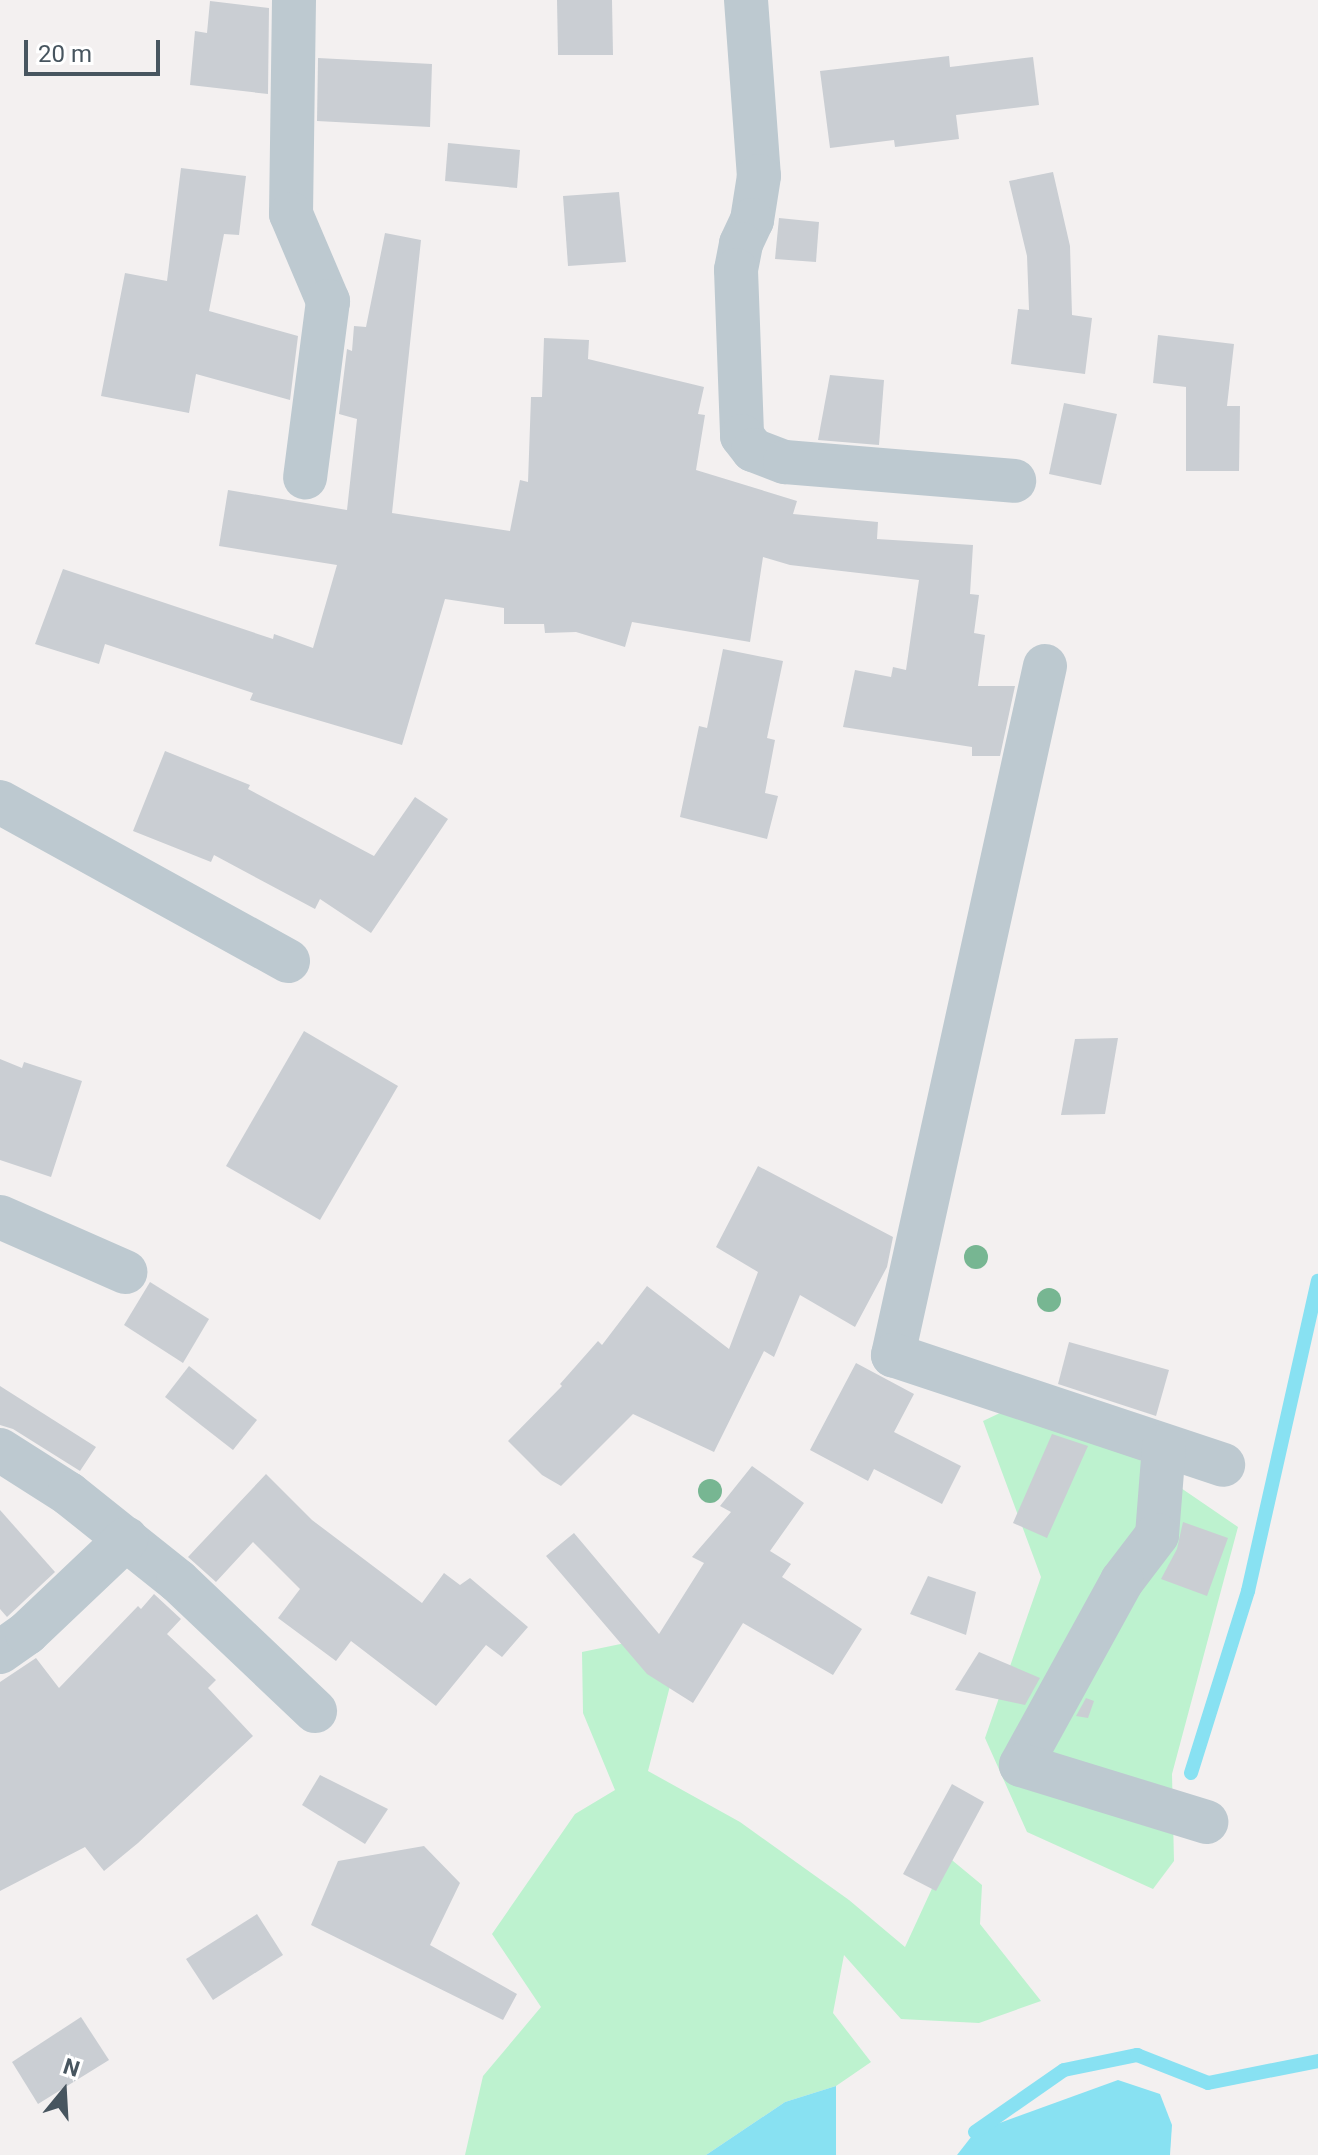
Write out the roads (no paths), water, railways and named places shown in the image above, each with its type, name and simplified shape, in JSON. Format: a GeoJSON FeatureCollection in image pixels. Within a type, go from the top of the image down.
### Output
{"type":"FeatureCollection","features":[{"type":"Feature","properties":{"kind":"street"},"geometry":{"type":"LineString","coordinates":[[294,0],[291,214],[328,301],[305,478]]}},
{"type":"Feature","properties":{"kind":"street"},"geometry":{"type":"LineString","coordinates":[[746,0],[759,176],[752,220],[741,244],[736,270],[742,436],[753,450],[785,462],[1014,481]]}},
{"type":"Feature","properties":{"kind":"street"},"geometry":{"type":"LineString","coordinates":[[1045,666],[893,1355],[1223,1465]]}},
{"type":"Feature","properties":{"kind":"street"},"geometry":{"type":"LineString","coordinates":[[0,802],[288,961]]}},
{"type":"Feature","properties":{"kind":"street"},"geometry":{"type":"LineString","coordinates":[[0,1217],[125,1272]]}},
{"type":"Feature","properties":{"kind":"street"},"geometry":{"type":"LineString","coordinates":[[1164,1446],[1157,1535],[1122,1581],[1021,1765],[1206,1822]]}},
{"type":"Feature","properties":{"kind":"street"},"geometry":{"type":"LineString","coordinates":[[0,1450],[69,1494],[178,1581],[315,1711]]}},
{"type":"Feature","properties":{"kind":"street"},"geometry":{"type":"LineString","coordinates":[[0,1652],[27,1633],[126,1539]]}},
{"type":"Feature","properties":{"kind":"water"},"geometry":{"type":"Polygon","coordinates":[[[1118,2080],[1160,2094],[1172,2125],[1170,2155],[957,2155],[975,2132],[1118,2080]]]}},
{"type":"Feature","properties":{"kind":"water"},"geometry":{"type":"Polygon","coordinates":[[[836,2086],[836,2155],[706,2155],[785,2102],[836,2086]]]}},
{"type":"Feature","properties":{"kind":"waterway"},"geometry":{"type":"LineString","coordinates":[[1191,1773],[1248,1591],[1318,1281]]}},
{"type":"Feature","properties":{"kind":"waterway"},"geometry":{"type":"LineString","coordinates":[[975,2132],[1064,2070],[1137,2055],[1208,2083],[1318,2061]]}}]}
